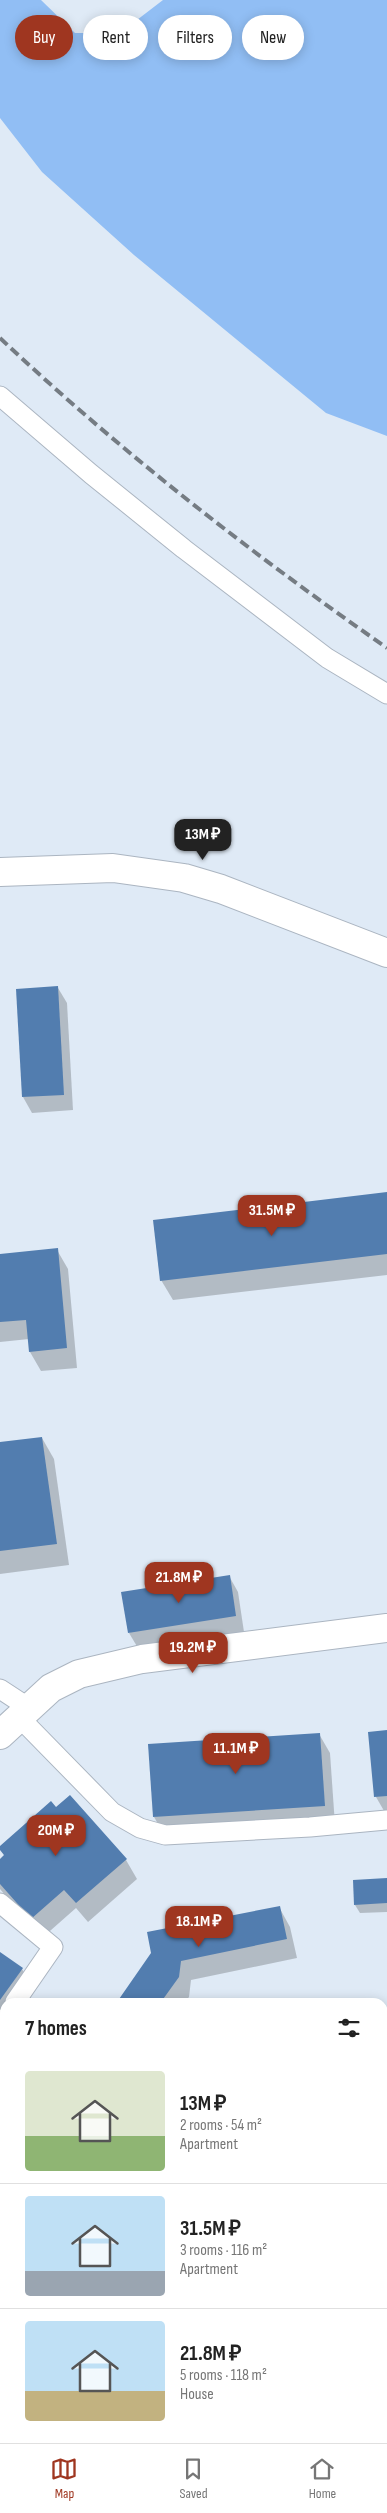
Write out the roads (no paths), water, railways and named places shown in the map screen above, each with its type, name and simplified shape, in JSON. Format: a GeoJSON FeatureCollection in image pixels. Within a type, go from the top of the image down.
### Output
{"type":"FeatureCollection","features":[{"type":"Feature","properties":{"kind":"street"},"geometry":{"type":"LineString","coordinates":[[0,872],[112,868],[184,878],[221,889],[387,952]]}},
{"type":"Feature","properties":{"kind":"street"},"geometry":{"type":"LineString","coordinates":[[16,1720],[51,1688],[79,1674],[142,1659],[387,1628]]}},
{"type":"Feature","properties":{"kind":"lane"},"geometry":{"type":"LineString","coordinates":[[0,396],[91,474],[327,658],[387,694]]}},
{"type":"Feature","properties":{"kind":"lane"},"geometry":{"type":"LineString","coordinates":[[0,1689],[16,1720],[112,1812],[140,1828],[165,1835],[310,1828],[387,1820]]}},
{"type":"Feature","properties":{"kind":"lane"},"geometry":{"type":"LineString","coordinates":[[0,1903],[53,1947],[18,1998]]}},
{"type":"Feature","properties":{"kind":"railway"},"geometry":{"type":"LineString","coordinates":[[0,338],[92,421],[188,500],[286,576],[387,648]]}}]}
